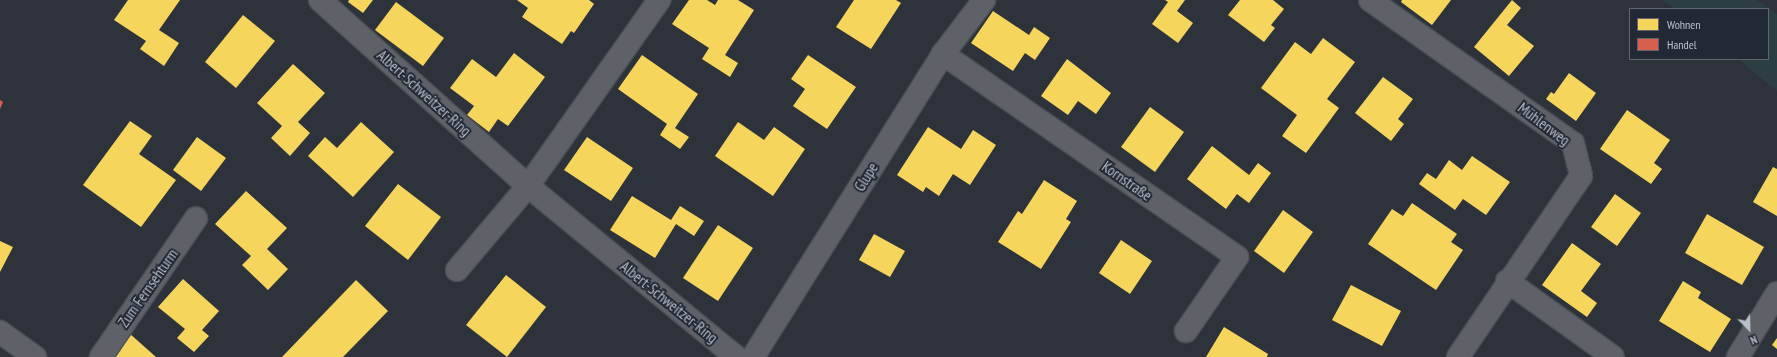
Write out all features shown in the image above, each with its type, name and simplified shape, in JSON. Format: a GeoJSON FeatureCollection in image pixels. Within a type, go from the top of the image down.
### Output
{"type":"FeatureCollection","features":[{"type":"Feature","properties":{"kind":"street","name":"Albert-Schweitzer-Ring"},"geometry":{"type":"LineString","coordinates":[[320,0],[528,186],[736,357]]}},
{"type":"Feature","properties":{"kind":"street"},"geometry":{"type":"LineString","coordinates":[[457,270],[528,186],[659,0]]}},
{"type":"Feature","properties":{"kind":"street","name":"Glupe"},"geometry":{"type":"LineString","coordinates":[[753,357],[943,54],[984,0]]}},
{"type":"Feature","properties":{"kind":"street","name":"Mühlenweg"},"geometry":{"type":"LineString","coordinates":[[1370,0],[1573,143],[1580,176],[1507,281],[1458,357]]}},
{"type":"Feature","properties":{"kind":"street","name":"Kornstraße"},"geometry":{"type":"LineString","coordinates":[[943,54],[1237,257],[1186,331]]}},
{"type":"Feature","properties":{"kind":"street","name":"Zum Fernsehturm"},"geometry":{"type":"LineString","coordinates":[[101,357],[196,218]]}},
{"type":"Feature","properties":{"kind":"street"},"geometry":{"type":"LineString","coordinates":[[1507,281],[1614,357]]}},
{"type":"Feature","properties":{"kind":"street"},"geometry":{"type":"LineString","coordinates":[[1738,357],[1777,293]]}},
{"type":"Feature","properties":{"kind":"street"},"geometry":{"type":"LineString","coordinates":[[0,332],[35,357]]}},
{"type":"Feature","properties":{"kind":"shaded area"},"geometry":{"type":"Polygon","coordinates":[[[1662,0],[1757,0],[1768,8],[1674,8],[1662,0]]]}},
{"type":"Feature","properties":{"kind":"shaded area"},"geometry":{"type":"Polygon","coordinates":[[[1769,8],[1777,14],[1777,91],[1739,60],[1769,60],[1769,8]]]}},
{"type":"Feature","properties":{"kind":"building: Wohnen"},"geometry":{"type":"Polygon","coordinates":[[[128,0],[180,0],[159,30],[179,43],[164,66],[140,49],[146,41],[114,20],[128,0]]]}},
{"type":"Feature","properties":{"kind":"building: Wohnen"},"geometry":{"type":"Polygon","coordinates":[[[349,0],[373,0],[363,13],[348,2],[349,0]]]}},
{"type":"Feature","properties":{"kind":"building: Wohnen"},"geometry":{"type":"Polygon","coordinates":[[[517,0],[589,0],[594,4],[574,33],[571,31],[562,44],[522,17],[528,8],[517,0]]]}},
{"type":"Feature","properties":{"kind":"building: Wohnen"},"geometry":{"type":"Polygon","coordinates":[[[689,0],[707,0],[715,5],[718,0],[738,0],[754,10],[725,55],[738,63],[730,77],[702,59],[709,48],[672,24],[689,0]]]}},
{"type":"Feature","properties":{"kind":"building: Wohnen"},"geometry":{"type":"Polygon","coordinates":[[[854,0],[896,0],[901,3],[871,49],[836,27],[854,0]]]}},
{"type":"Feature","properties":{"kind":"building: Wohnen"},"geometry":{"type":"Polygon","coordinates":[[[1165,0],[1185,0],[1177,11],[1193,23],[1178,43],[1152,24],[1168,2],[1165,0]]]}},
{"type":"Feature","properties":{"kind":"building: Wohnen"},"geometry":{"type":"Polygon","coordinates":[[[1240,0],[1273,0],[1284,9],[1271,25],[1275,28],[1264,42],[1228,15],[1240,0]]]}},
{"type":"Feature","properties":{"kind":"building: Wohnen"},"geometry":{"type":"Polygon","coordinates":[[[1402,0],[1451,0],[1432,25],[1401,2],[1402,0]]]}},
{"type":"Feature","properties":{"kind":"building: Wohnen"},"geometry":{"type":"Polygon","coordinates":[[[1512,0],[1521,8],[1507,25],[1534,46],[1509,76],[1474,47],[1512,0]]]}},
{"type":"Feature","properties":{"kind":"building: Wohnen"},"geometry":{"type":"Polygon","coordinates":[[[396,2],[444,38],[423,66],[375,30],[396,2]]]}},
{"type":"Feature","properties":{"kind":"building: Wohnen"},"geometry":{"type":"Polygon","coordinates":[[[993,11],[1029,35],[1034,27],[1050,38],[1035,60],[1025,53],[1013,71],[971,43],[993,11]]]}},
{"type":"Feature","properties":{"kind":"building: Wohnen"},"geometry":{"type":"Polygon","coordinates":[[[243,15],[275,41],[236,88],[205,62],[243,15]]]}},
{"type":"Feature","properties":{"kind":"building: Wohnen"},"geometry":{"type":"Polygon","coordinates":[[[1323,38],[1355,62],[1327,99],[1339,108],[1306,153],[1282,136],[1297,115],[1261,88],[1295,42],[1311,54],[1323,38]]]}},
{"type":"Feature","properties":{"kind":"building: Wohnen"},"geometry":{"type":"Polygon","coordinates":[[[514,53],[545,77],[508,126],[498,119],[489,132],[467,115],[474,106],[450,88],[472,59],[496,77],[514,53]]]}},
{"type":"Feature","properties":{"kind":"building: Wohnen"},"geometry":{"type":"Polygon","coordinates":[[[642,55],[698,94],[675,128],[689,137],[680,149],[660,135],[667,124],[618,89],[642,55]]]}},
{"type":"Feature","properties":{"kind":"building: Wohnen"},"geometry":{"type":"Polygon","coordinates":[[[808,55],[856,87],[827,129],[793,106],[805,89],[791,79],[808,55]]]}},
{"type":"Feature","properties":{"kind":"building: Wohnen"},"geometry":{"type":"Polygon","coordinates":[[[1067,59],[1111,93],[1096,114],[1078,101],[1068,115],[1041,96],[1067,59]]]}},
{"type":"Feature","properties":{"kind":"building: Wohnen"},"geometry":{"type":"Polygon","coordinates":[[[293,64],[325,93],[298,122],[310,133],[290,156],[271,138],[282,126],[257,103],[293,64]]]}},
{"type":"Feature","properties":{"kind":"building: Wohnen"},"geometry":{"type":"Polygon","coordinates":[[[1569,73],[1596,93],[1576,121],[1546,99],[1551,92],[1554,94],[1569,73]]]}},
{"type":"Feature","properties":{"kind":"building: Wohnen"},"geometry":{"type":"Polygon","coordinates":[[[1383,77],[1413,99],[1398,119],[1404,124],[1391,141],[1355,113],[1383,77]]]}},
{"type":"Feature","properties":{"kind":"building: Wohnen"},"geometry":{"type":"Polygon","coordinates":[[[1150,107],[1184,132],[1155,172],[1121,147],[1150,107]]]}},
{"type":"Feature","properties":{"kind":"building: Wohnen"},"geometry":{"type":"Polygon","coordinates":[[[1627,110],[1670,140],[1654,163],[1662,169],[1651,184],[1600,149],[1627,110]]]}},
{"type":"Feature","properties":{"kind":"building: Wohnen"},"geometry":{"type":"Polygon","coordinates":[[[130,121],[152,136],[139,154],[176,180],[141,227],[83,185],[130,121]]]}},
{"type":"Feature","properties":{"kind":"building: Wohnen"},"geometry":{"type":"Polygon","coordinates":[[[361,122],[394,152],[353,197],[308,156],[325,137],[337,148],[361,122]]]}},
{"type":"Feature","properties":{"kind":"building: Wohnen"},"geometry":{"type":"Polygon","coordinates":[[[738,122],[764,140],[774,127],[805,149],[773,196],[715,156],[738,122]]]}},
{"type":"Feature","properties":{"kind":"building: Wohnen"},"geometry":{"type":"Polygon","coordinates":[[[928,127],[961,149],[973,130],[996,145],[970,185],[953,174],[939,196],[926,187],[923,192],[897,175],[928,127]]]}},
{"type":"Feature","properties":{"kind":"building: Wohnen"},"geometry":{"type":"Polygon","coordinates":[[[197,137],[226,158],[201,191],[173,170],[197,137]]]}},
{"type":"Feature","properties":{"kind":"building: Wohnen"},"geometry":{"type":"Polygon","coordinates":[[[587,137],[633,168],[611,201],[564,170],[587,137]]]}},
{"type":"Feature","properties":{"kind":"building: Wohnen"},"geometry":{"type":"Polygon","coordinates":[[[1212,146],[1249,175],[1258,163],[1271,173],[1249,203],[1237,194],[1226,209],[1187,179],[1212,146]]]}},
{"type":"Feature","properties":{"kind":"building: Wohnen"},"geometry":{"type":"Polygon","coordinates":[[[1472,156],[1510,182],[1486,215],[1463,199],[1455,210],[1419,184],[1427,173],[1436,179],[1449,160],[1462,170],[1472,156]]]}},
{"type":"Feature","properties":{"kind":"building: Wohnen"},"geometry":{"type":"Polygon","coordinates":[[[1773,167],[1777,169],[1777,216],[1753,202],[1773,167]]]}},
{"type":"Feature","properties":{"kind":"building: Wohnen"},"geometry":{"type":"Polygon","coordinates":[[[1044,180],[1077,201],[1066,219],[1071,222],[1041,269],[998,242],[1018,211],[1022,214],[1044,180]]]}},
{"type":"Feature","properties":{"kind":"building: Wohnen"},"geometry":{"type":"Polygon","coordinates":[[[398,184],[441,217],[408,260],[365,226],[398,184]]]}},
{"type":"Feature","properties":{"kind":"building: Wohnen"},"geometry":{"type":"Polygon","coordinates":[[[246,191],[287,228],[267,249],[288,269],[268,290],[242,265],[251,256],[215,224],[246,191]]]}},
{"type":"Feature","properties":{"kind":"building: Wohnen"},"geometry":{"type":"Polygon","coordinates":[[[1615,194],[1641,213],[1617,246],[1591,227],[1615,194]]]}},
{"type":"Feature","properties":{"kind":"building: Wohnen"},"geometry":{"type":"Polygon","coordinates":[[[632,196],[671,220],[680,206],[704,221],[694,236],[676,224],[655,258],[610,230],[632,196]]]}},
{"type":"Feature","properties":{"kind":"building: Wohnen"},"geometry":{"type":"Polygon","coordinates":[[[1412,203],[1457,234],[1451,242],[1463,250],[1436,290],[1368,244],[1392,209],[1403,216],[1412,203]]]}},
{"type":"Feature","properties":{"kind":"building: Wohnen"},"geometry":{"type":"Polygon","coordinates":[[[1283,210],[1313,232],[1284,273],[1254,251],[1283,210]]]}},
{"type":"Feature","properties":{"kind":"building: Wohnen"},"geometry":{"type":"Polygon","coordinates":[[[1707,214],[1764,247],[1742,285],[1685,253],[1707,214]]]}},
{"type":"Feature","properties":{"kind":"building: Wohnen"},"geometry":{"type":"Polygon","coordinates":[[[718,225],[753,248],[718,301],[683,278],[718,225]]]}},
{"type":"Feature","properties":{"kind":"building: Wohnen"},"geometry":{"type":"Polygon","coordinates":[[[874,234],[905,251],[890,277],[859,260],[874,234]]]}},
{"type":"Feature","properties":{"kind":"building: Wohnen"},"geometry":{"type":"Polygon","coordinates":[[[1121,240],[1152,261],[1130,294],[1099,273],[1121,240]]]}},
{"type":"Feature","properties":{"kind":"building: Wohnen"},"geometry":{"type":"Polygon","coordinates":[[[0,241],[13,247],[0,272],[0,241]]]}},
{"type":"Feature","properties":{"kind":"building: Wohnen"},"geometry":{"type":"Polygon","coordinates":[[[1572,243],[1601,264],[1581,291],[1597,303],[1587,317],[1542,285],[1572,243]]]}},
{"type":"Feature","properties":{"kind":"building: Wohnen"},"geometry":{"type":"Polygon","coordinates":[[[506,275],[546,307],[507,357],[466,325],[506,275]]]}},
{"type":"Feature","properties":{"kind":"building: Wohnen"},"geometry":{"type":"Polygon","coordinates":[[[183,279],[219,311],[202,330],[209,336],[194,352],[177,338],[185,329],[158,307],[183,279]]]}},
{"type":"Feature","properties":{"kind":"building: Wohnen"},"geometry":{"type":"Polygon","coordinates":[[[356,280],[388,311],[343,357],[282,357],[356,280]]]}},
{"type":"Feature","properties":{"kind":"building: Wohnen"},"geometry":{"type":"Polygon","coordinates":[[[1683,281],[1701,292],[1698,298],[1731,319],[1710,352],[1659,321],[1683,281]]]}},
{"type":"Feature","properties":{"kind":"building: Wohnen"},"geometry":{"type":"Polygon","coordinates":[[[1351,285],[1401,311],[1382,346],[1332,320],[1351,285]]]}},
{"type":"Feature","properties":{"kind":"building: Wohnen"},"geometry":{"type":"Polygon","coordinates":[[[1224,327],[1268,354],[1267,357],[1206,357],[1224,327]]]}},
{"type":"Feature","properties":{"kind":"building: Wohnen"},"geometry":{"type":"Polygon","coordinates":[[[129,333],[156,357],[108,357],[129,333]]]}},
{"type":"Feature","properties":{"kind":"building: Wohnen"},"geometry":{"type":"Polygon","coordinates":[[[1777,338],[1777,349],[1772,345],[1777,338]]]}},
{"type":"Feature","properties":{"kind":"building: Handel"},"geometry":{"type":"Polygon","coordinates":[[[0,100],[3,102],[0,109],[0,100]]]}}]}
